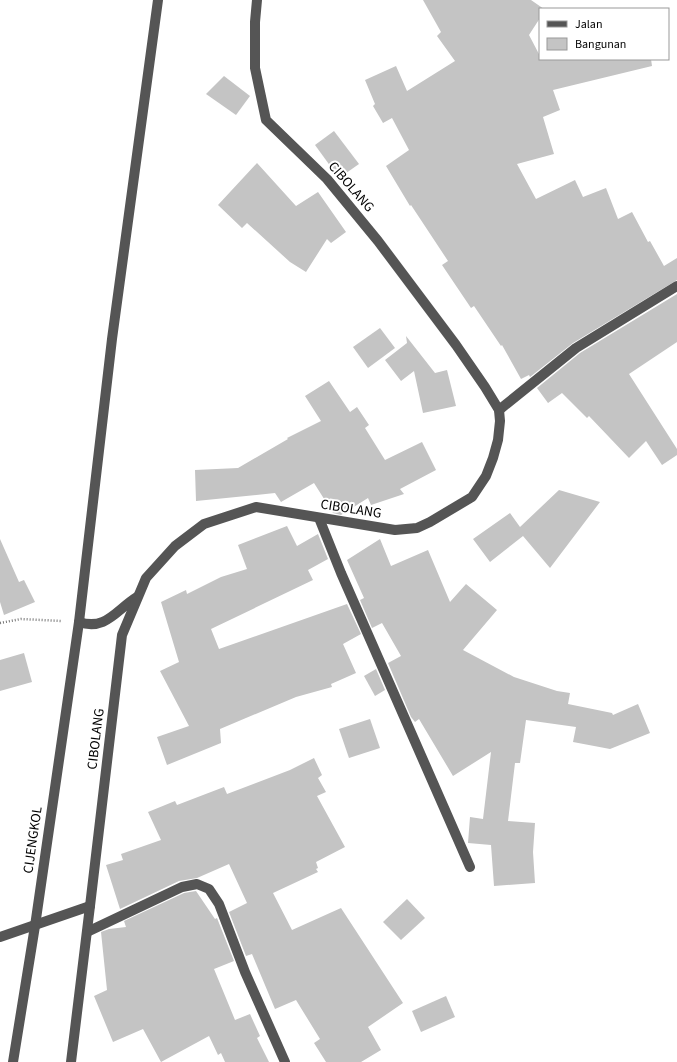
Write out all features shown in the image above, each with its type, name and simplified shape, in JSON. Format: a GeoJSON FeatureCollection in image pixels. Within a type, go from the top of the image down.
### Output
{"type":"FeatureCollection","features":[{"type":"Feature","properties":{"kind":"street","name":"CIJENGKOL"},"geometry":{"type":"LineString","coordinates":[[13,1062],[35,926],[79,622],[112,339],[158,0]]}},
{"type":"Feature","properties":{"kind":"street","name":"CIBOLANG"},"geometry":{"type":"LineString","coordinates":[[71,1062],[122,635],[146,578],[175,546],[204,524],[256,507],[395,530],[417,528],[452,510],[472,497],[486,476],[498,440],[500,421],[499,410],[456,345],[378,241],[327,179],[266,120],[255,68],[255,22],[257,0]]}},
{"type":"Feature","properties":{"kind":"street"},"geometry":{"type":"LineString","coordinates":[[499,410],[576,348],[677,286]]}},
{"type":"Feature","properties":{"kind":"street"},"geometry":{"type":"LineString","coordinates":[[319,518],[350,594],[470,867]]}},
{"type":"Feature","properties":{"kind":"street"},"geometry":{"type":"LineString","coordinates":[[79,622],[94,625],[102,622],[137,597]]}},
{"type":"Feature","properties":{"kind":"street"},"geometry":{"type":"LineString","coordinates":[[87,932],[182,887],[197,884],[209,889],[219,904],[245,972],[284,1062]]}},
{"type":"Feature","properties":{"kind":"street"},"geometry":{"type":"LineString","coordinates":[[0,937],[90,906]]}},
{"type":"Feature","properties":{"kind":"path"},"geometry":{"type":"LineString","coordinates":[[0,623],[21,619],[79,622]]}},
{"type":"Feature","properties":{"kind":"building"},"geometry":{"type":"Polygon","coordinates":[[[423,0],[531,0],[543,8],[539,8],[539,20],[529,35],[539,54],[539,60],[651,60],[652,66],[553,90],[560,110],[543,117],[554,154],[517,164],[536,199],[575,180],[583,197],[606,188],[618,219],[632,212],[648,242],[650,241],[664,266],[677,258],[677,280],[573,343],[530,377],[529,375],[521,379],[502,345],[501,346],[474,306],[471,308],[442,265],[448,261],[411,205],[410,206],[386,166],[409,150],[392,118],[383,123],[373,106],[375,104],[365,80],[396,66],[407,91],[455,61],[437,36],[441,32],[423,0]]]}},
{"type":"Feature","properties":{"kind":"building"},"geometry":{"type":"Polygon","coordinates":[[[224,76],[250,96],[236,115],[206,94],[224,76]]]}},
{"type":"Feature","properties":{"kind":"building"},"geometry":{"type":"Polygon","coordinates":[[[334,131],[359,164],[339,178],[315,145],[334,131]]]}},
{"type":"Feature","properties":{"kind":"building"},"geometry":{"type":"Polygon","coordinates":[[[257,163],[296,206],[318,192],[346,232],[331,243],[327,239],[306,272],[290,262],[247,223],[242,228],[218,205],[257,163]]]}},
{"type":"Feature","properties":{"kind":"building"},"geometry":{"type":"Polygon","coordinates":[[[677,294],[677,342],[629,374],[677,449],[677,455],[662,465],[646,441],[629,458],[589,416],[587,418],[562,393],[548,403],[537,388],[580,353],[677,294]]]}},
{"type":"Feature","properties":{"kind":"building"},"geometry":{"type":"Polygon","coordinates":[[[380,328],[395,348],[368,368],[353,347],[380,328]]]}},
{"type":"Feature","properties":{"kind":"building"},"geometry":{"type":"Polygon","coordinates":[[[406,336],[435,373],[447,370],[456,406],[423,413],[414,371],[401,381],[385,360],[407,343],[406,336]]]}},
{"type":"Feature","properties":{"kind":"building"},"geometry":{"type":"Polygon","coordinates":[[[329,381],[350,412],[357,407],[369,425],[365,428],[385,460],[422,442],[436,470],[400,489],[404,494],[371,505],[368,498],[341,515],[333,513],[314,483],[281,502],[275,493],[196,501],[195,470],[238,468],[288,439],[287,438],[321,421],[305,396],[329,381]]]}},
{"type":"Feature","properties":{"kind":"building"},"geometry":{"type":"Polygon","coordinates":[[[559,490],[600,502],[550,568],[523,536],[490,562],[473,539],[510,513],[520,527],[559,490]]]}},
{"type":"Feature","properties":{"kind":"building"},"geometry":{"type":"Polygon","coordinates":[[[287,526],[297,546],[318,534],[328,559],[308,570],[313,580],[211,629],[219,649],[347,604],[361,634],[343,644],[356,673],[331,684],[332,687],[296,697],[220,729],[221,743],[167,765],[157,737],[189,726],[160,671],[179,662],[161,602],[186,590],[187,594],[221,577],[247,569],[238,545],[287,526]]]}},
{"type":"Feature","properties":{"kind":"building"},"geometry":{"type":"Polygon","coordinates":[[[0,539],[19,582],[24,580],[35,602],[4,615],[0,602],[0,539]]]}},
{"type":"Feature","properties":{"kind":"building"},"geometry":{"type":"Polygon","coordinates":[[[380,539],[391,566],[428,550],[450,602],[466,584],[497,610],[463,650],[514,677],[557,691],[570,693],[568,704],[612,713],[613,715],[638,704],[650,733],[610,749],[573,742],[576,727],[526,720],[520,763],[515,763],[508,821],[535,823],[533,852],[535,883],[494,886],[491,845],[468,843],[470,817],[483,819],[491,752],[453,776],[419,719],[415,722],[411,717],[388,663],[401,656],[382,623],[372,628],[360,600],[364,598],[347,560],[380,539]]]}},
{"type":"Feature","properties":{"kind":"building"},"geometry":{"type":"Polygon","coordinates":[[[24,653],[32,682],[0,691],[0,660],[24,653]]]}},
{"type":"Feature","properties":{"kind":"building"},"geometry":{"type":"Polygon","coordinates":[[[376,669],[385,690],[375,696],[364,676],[376,669]]]}},
{"type":"Feature","properties":{"kind":"building"},"geometry":{"type":"Polygon","coordinates":[[[370,719],[380,748],[349,758],[339,729],[370,719]]]}},
{"type":"Feature","properties":{"kind":"building"},"geometry":{"type":"Polygon","coordinates":[[[314,758],[322,775],[318,778],[326,792],[317,796],[345,847],[316,862],[318,868],[316,869],[318,872],[273,893],[292,930],[341,908],[403,1003],[368,1027],[381,1050],[361,1062],[326,1062],[314,1043],[320,1039],[296,1000],[275,1009],[252,954],[246,956],[229,912],[247,903],[229,864],[197,878],[179,881],[120,909],[106,865],[123,860],[121,854],[161,840],[148,812],[175,801],[177,805],[224,787],[227,794],[290,770],[314,758]]]}},
{"type":"Feature","properties":{"kind":"building"},"geometry":{"type":"Polygon","coordinates":[[[196,891],[215,919],[217,918],[234,961],[214,969],[235,1020],[250,1014],[260,1036],[257,1038],[269,1062],[225,1062],[221,1053],[218,1055],[209,1036],[161,1062],[143,1029],[113,1042],[94,996],[107,990],[101,932],[109,929],[126,927],[124,921],[184,893],[196,891]]]}},
{"type":"Feature","properties":{"kind":"building"},"geometry":{"type":"Polygon","coordinates":[[[407,899],[425,918],[401,940],[383,922],[407,899]]]}},
{"type":"Feature","properties":{"kind":"building"},"geometry":{"type":"Polygon","coordinates":[[[446,996],[455,1017],[421,1032],[412,1011],[446,996]]]}}]}
